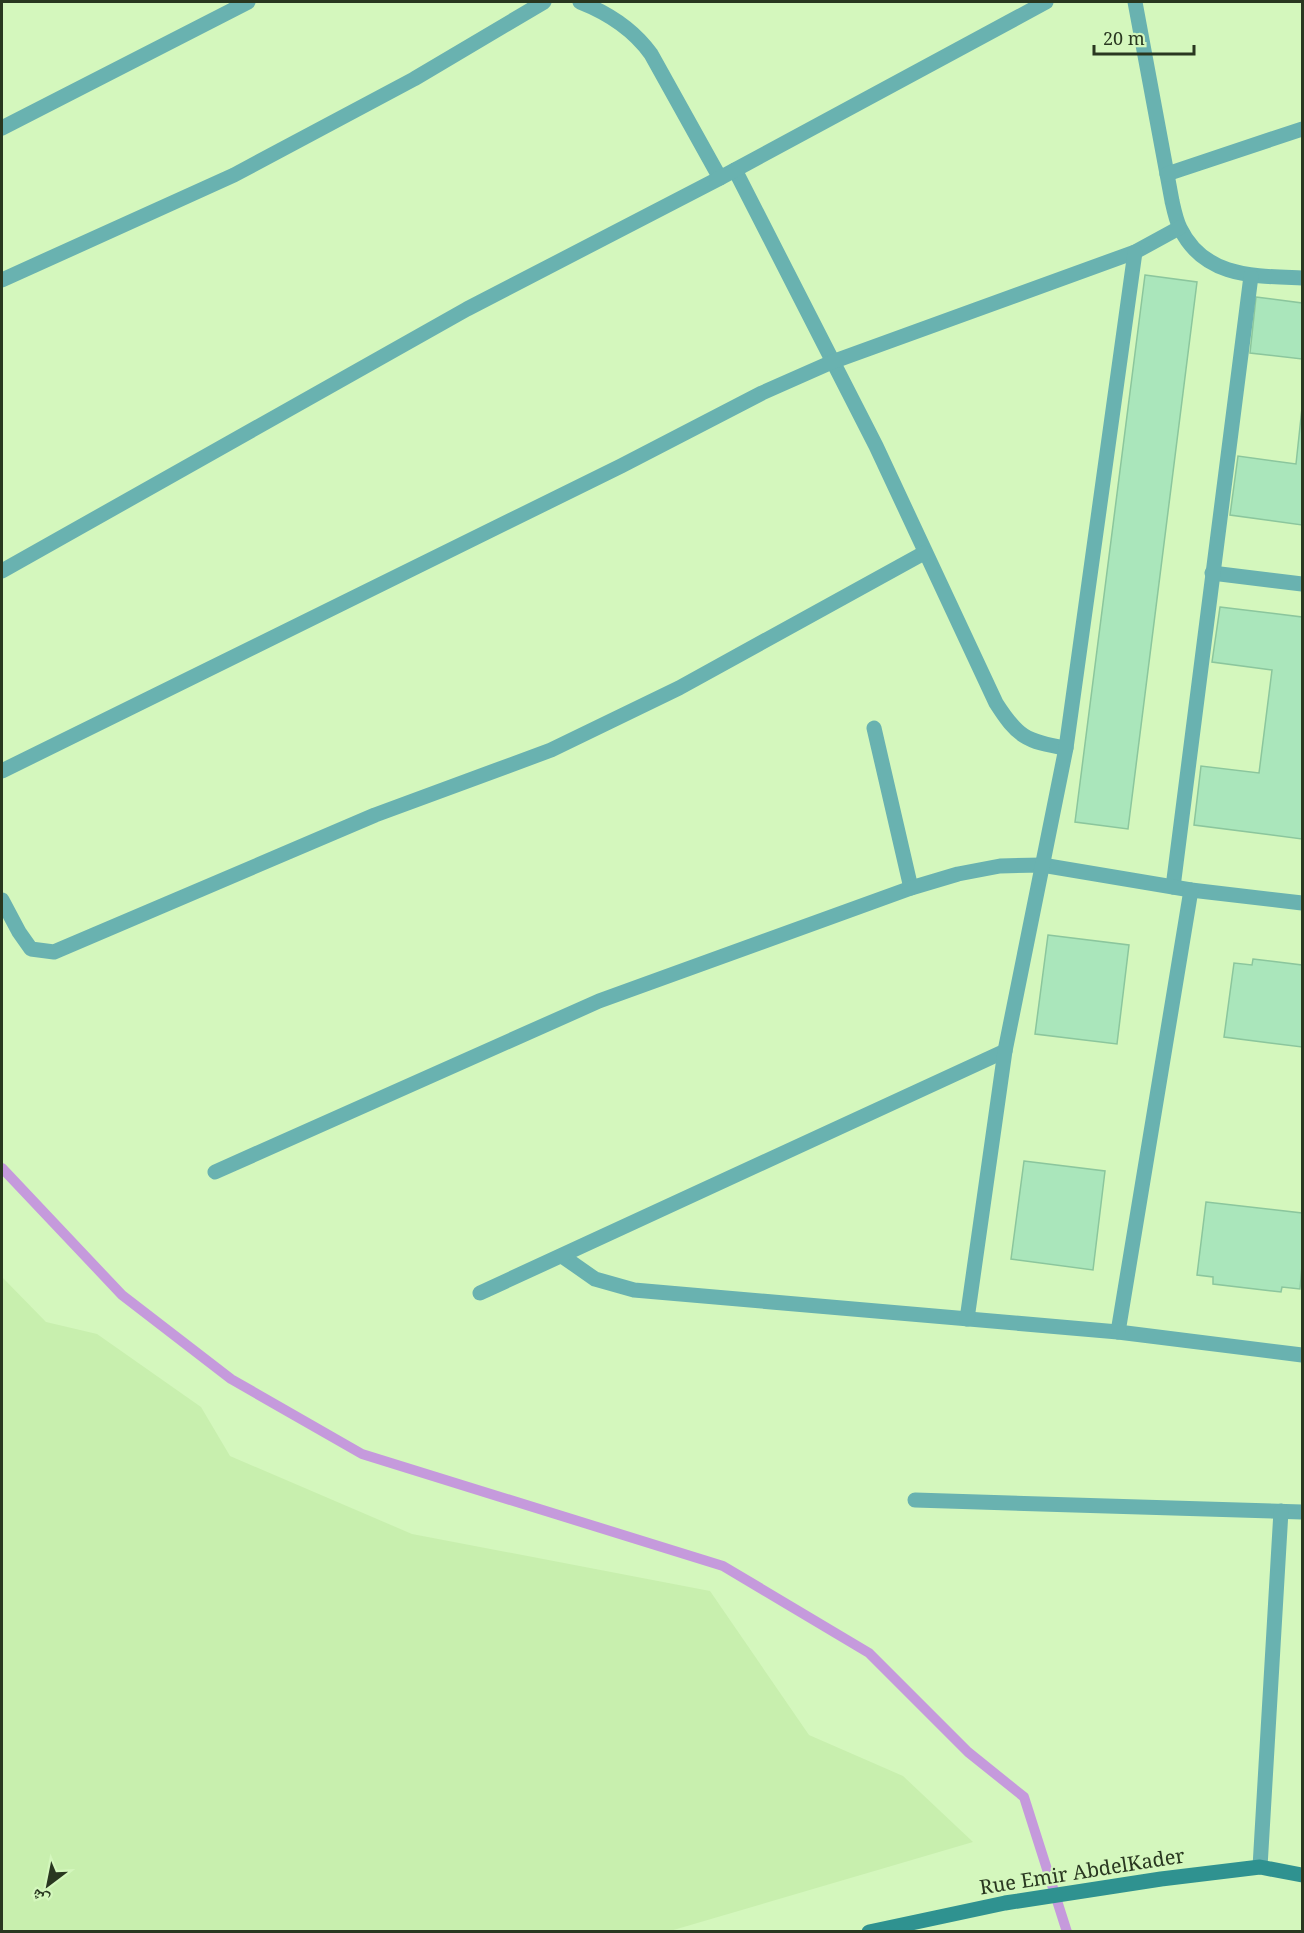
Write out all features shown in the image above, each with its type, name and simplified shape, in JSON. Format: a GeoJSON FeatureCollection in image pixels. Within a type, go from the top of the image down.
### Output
{"type":"FeatureCollection","features":[{"type":"Feature","properties":{"kind":"main road","name":"Rue Emir AbdelKader"},"geometry":{"type":"LineString","coordinates":[[869,1932],[1005,1903],[1161,1879],[1260,1867],[1302,1875]]}},
{"type":"Feature","properties":{"kind":"street"},"geometry":{"type":"LineString","coordinates":[[2,128],[248,2]]}},
{"type":"Feature","properties":{"kind":"street"},"geometry":{"type":"LineString","coordinates":[[2,280],[234,175],[414,80],[544,2]]}},
{"type":"Feature","properties":{"kind":"street"},"geometry":{"type":"LineString","coordinates":[[580,2],[603,11],[642,41],[720,178]]}},
{"type":"Feature","properties":{"kind":"street"},"geometry":{"type":"LineString","coordinates":[[2,571],[467,309],[720,178],[1046,2]]}},
{"type":"Feature","properties":{"kind":"street"},"geometry":{"type":"LineString","coordinates":[[1135,2],[1179,228],[1193,248],[1210,263],[1231,272],[1251,276],[1302,278]]}},
{"type":"Feature","properties":{"kind":"street"},"geometry":{"type":"LineString","coordinates":[[1167,174],[1302,129]]}},
{"type":"Feature","properties":{"kind":"street"},"geometry":{"type":"LineString","coordinates":[[735,170],[876,446],[996,703],[1010,724],[1027,739],[1066,748]]}},
{"type":"Feature","properties":{"kind":"street"},"geometry":{"type":"LineString","coordinates":[[2,771],[621,466],[762,393],[832,362],[1135,252],[1179,228]]}},
{"type":"Feature","properties":{"kind":"street"},"geometry":{"type":"LineString","coordinates":[[967,1319],[1005,1051],[1066,748],[1135,252]]}},
{"type":"Feature","properties":{"kind":"street"},"geometry":{"type":"LineString","coordinates":[[1173,887],[1251,276]]}},
{"type":"Feature","properties":{"kind":"street"},"geometry":{"type":"LineString","coordinates":[[2,900],[31,949],[54,952],[375,815],[551,750],[679,688],[924,552]]}},
{"type":"Feature","properties":{"kind":"street"},"geometry":{"type":"LineString","coordinates":[[1212,573],[1302,584]]}},
{"type":"Feature","properties":{"kind":"street"},"geometry":{"type":"LineString","coordinates":[[874,728],[911,888]]}},
{"type":"Feature","properties":{"kind":"street"},"geometry":{"type":"LineString","coordinates":[[215,1172],[599,1001],[911,888],[958,874],[1000,866],[1042,865],[1191,890],[1302,903]]}},
{"type":"Feature","properties":{"kind":"street"},"geometry":{"type":"LineString","coordinates":[[1118,1332],[1191,890]]}},
{"type":"Feature","properties":{"kind":"street"},"geometry":{"type":"LineString","coordinates":[[480,1293],[1005,1051]]}},
{"type":"Feature","properties":{"kind":"street"},"geometry":{"type":"LineString","coordinates":[[562,1256],[595,1279],[634,1290],[1118,1332],[1302,1355]]}},
{"type":"Feature","properties":{"kind":"street"},"geometry":{"type":"LineString","coordinates":[[915,1500],[1302,1512]]}},
{"type":"Feature","properties":{"kind":"street"},"geometry":{"type":"LineString","coordinates":[[1260,1867],[1281,1511]]}},
{"type":"Feature","properties":{"kind":"shaded area"},"geometry":{"type":"Polygon","coordinates":[[[2,1277],[46,1322],[97,1334],[201,1407],[230,1456],[412,1534],[710,1591],[809,1735],[903,1776],[973,1842],[670,1931],[2,1931],[2,1277]]]}},
{"type":"Feature","properties":{"kind":"building"},"geometry":{"type":"Polygon","coordinates":[[[1145,275],[1197,282],[1128,829],[1075,822],[1145,275]]]}},
{"type":"Feature","properties":{"kind":"building"},"geometry":{"type":"Polygon","coordinates":[[[1256,297],[1302,303],[1302,359],[1250,353],[1256,297]]]}},
{"type":"Feature","properties":{"kind":"building"},"geometry":{"type":"Polygon","coordinates":[[[1302,408],[1302,525],[1230,515],[1238,456],[1296,464],[1302,408]]]}},
{"type":"Feature","properties":{"kind":"building"},"geometry":{"type":"Polygon","coordinates":[[[1220,607],[1302,617],[1302,839],[1194,825],[1201,766],[1259,773],[1272,670],[1212,662],[1220,607]]]}},
{"type":"Feature","properties":{"kind":"building"},"geometry":{"type":"Polygon","coordinates":[[[1048,935],[1129,945],[1117,1044],[1035,1034],[1048,935]]]}},
{"type":"Feature","properties":{"kind":"building"},"geometry":{"type":"Polygon","coordinates":[[[1253,959],[1302,965],[1302,1047],[1224,1037],[1234,963],[1252,965],[1253,959]]]}},
{"type":"Feature","properties":{"kind":"building"},"geometry":{"type":"Polygon","coordinates":[[[1024,1161],[1105,1171],[1093,1270],[1011,1259],[1024,1161]]]}},
{"type":"Feature","properties":{"kind":"building"},"geometry":{"type":"Polygon","coordinates":[[[1206,1202],[1302,1213],[1300,1289],[1282,1287],[1281,1292],[1213,1284],[1213,1277],[1197,1275],[1206,1202]]]}},
{"type":"Feature","properties":{"kind":"waterway"},"geometry":{"type":"LineString","coordinates":[[2,1168],[122,1295],[231,1379],[362,1454],[723,1566],[869,1653],[968,1752],[1024,1797],[1067,1932]]}}]}
